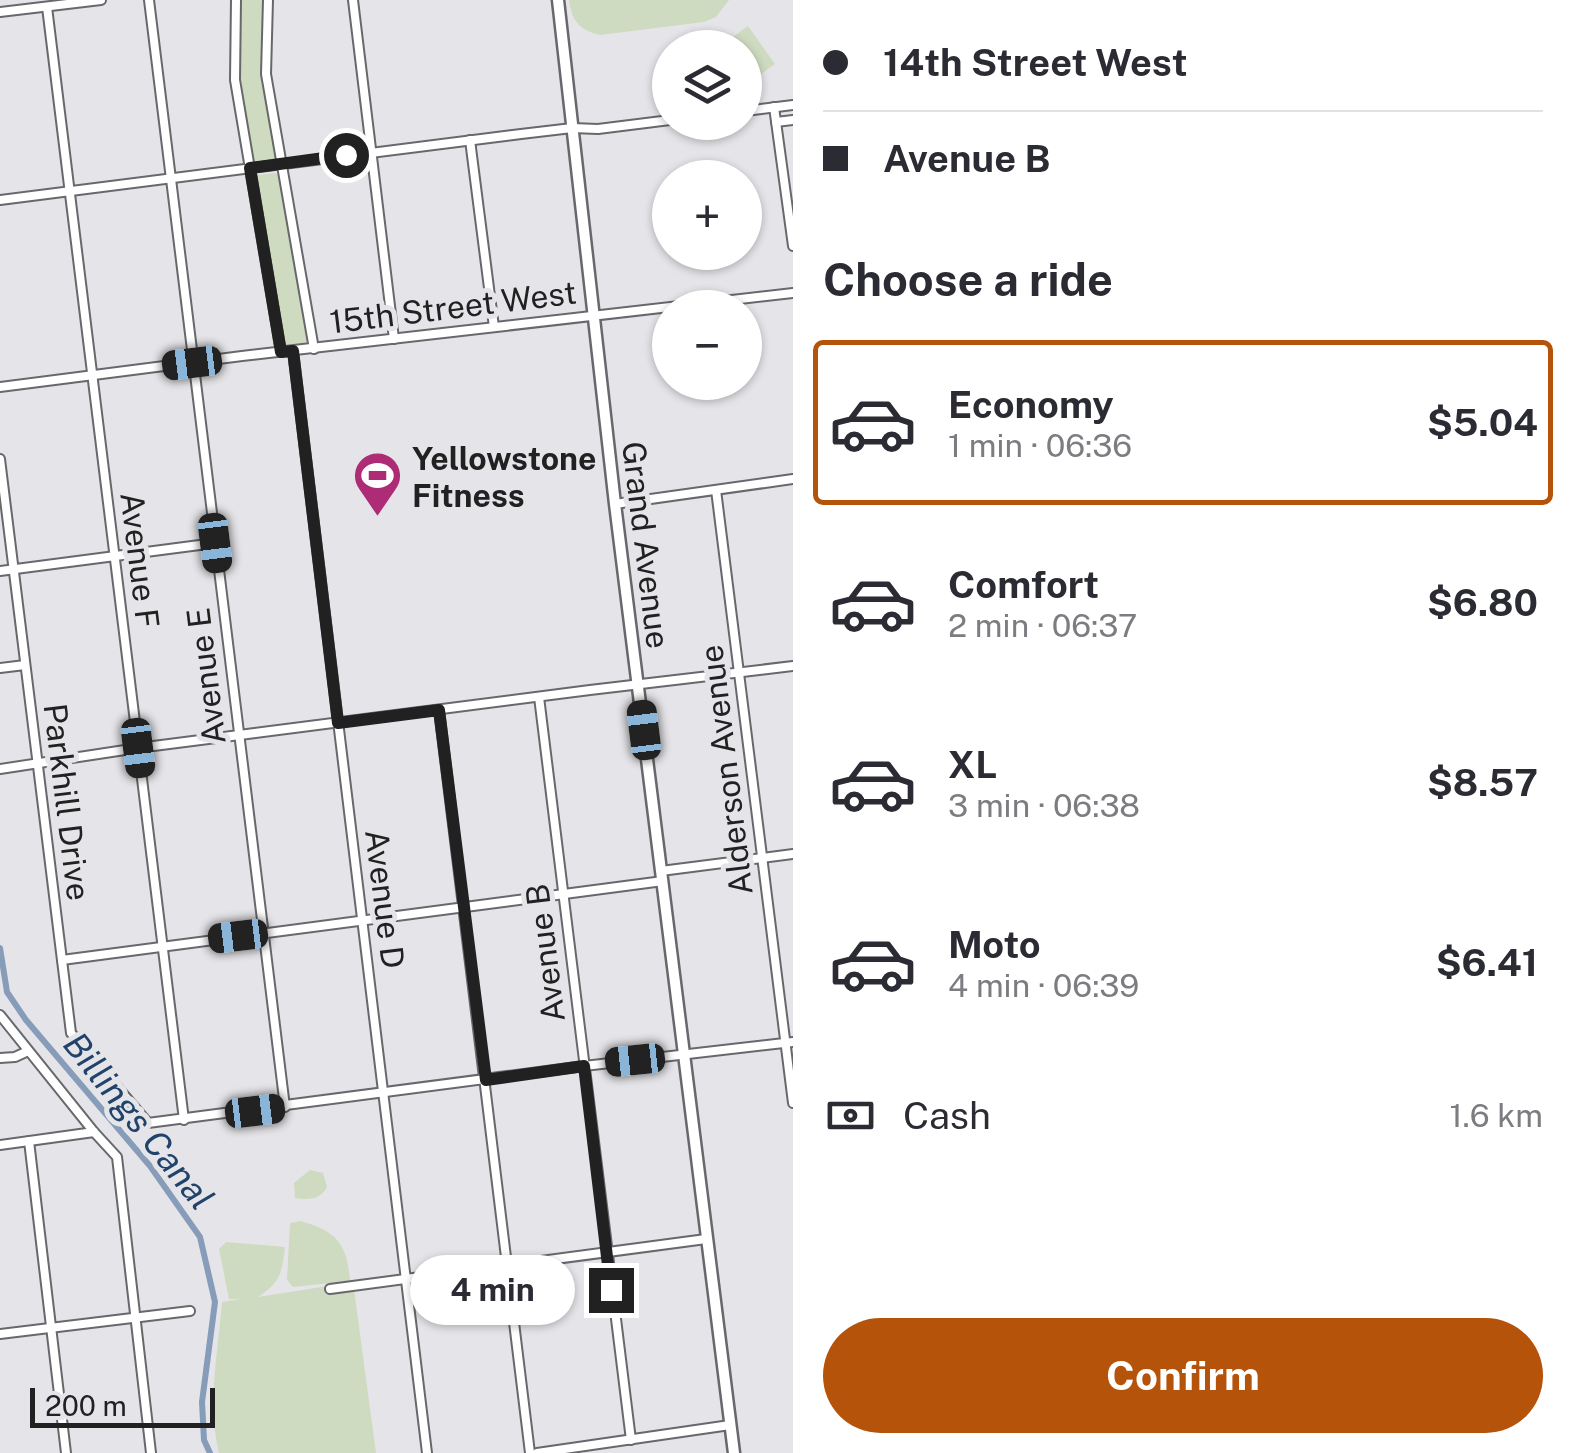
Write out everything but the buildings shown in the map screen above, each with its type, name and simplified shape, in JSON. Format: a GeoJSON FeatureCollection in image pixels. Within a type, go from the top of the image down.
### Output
{"type":"FeatureCollection","features":[{"type":"Feature","properties":{"kind":"main road","name":"Grand Avenue"},"geometry":{"type":"LineString","coordinates":[[558,0],[615,504],[734,1453]]}},
{"type":"Feature","properties":{"kind":"street"},"geometry":{"type":"LineString","coordinates":[[0,12],[101,0]]}},
{"type":"Feature","properties":{"kind":"street","name":"Avenue E"},"geometry":{"type":"LineString","coordinates":[[148,0],[285,1107]]}},
{"type":"Feature","properties":{"kind":"street"},"geometry":{"type":"LineString","coordinates":[[236,0],[233,65],[281,352]]}},
{"type":"Feature","properties":{"kind":"street"},"geometry":{"type":"LineString","coordinates":[[268,0],[266,74],[314,349]]}},
{"type":"Feature","properties":{"kind":"street"},"geometry":{"type":"LineString","coordinates":[[353,0],[394,339]]}},
{"type":"Feature","properties":{"kind":"street","name":"Avenue F"},"geometry":{"type":"LineString","coordinates":[[53,4],[70,192],[184,1120]]}},
{"type":"Feature","properties":{"kind":"street"},"geometry":{"type":"LineString","coordinates":[[762,109],[793,105]]}},
{"type":"Feature","properties":{"kind":"street"},"geometry":{"type":"LineString","coordinates":[[774,107],[788,171],[793,246]]}},
{"type":"Feature","properties":{"kind":"street"},"geometry":{"type":"LineString","coordinates":[[776,122],[793,120]]}},
{"type":"Feature","properties":{"kind":"street"},"geometry":{"type":"LineString","coordinates":[[0,200],[470,140],[652,122]]}},
{"type":"Feature","properties":{"kind":"street"},"geometry":{"type":"LineString","coordinates":[[470,140],[494,327]]}},
{"type":"Feature","properties":{"kind":"street","name":"15th Street West"},"geometry":{"type":"LineString","coordinates":[[0,387],[793,293]]}},
{"type":"Feature","properties":{"kind":"street","name":"Avenue D"},"geometry":{"type":"LineString","coordinates":[[293,351],[428,1453]]}},
{"type":"Feature","properties":{"kind":"street","name":"Parkhill Drive"},"geometry":{"type":"LineString","coordinates":[[0,459],[71,1033],[148,1124],[184,1120]]}},
{"type":"Feature","properties":{"kind":"street"},"geometry":{"type":"LineString","coordinates":[[615,504],[793,479]]}},
{"type":"Feature","properties":{"kind":"street","name":"Alderson Avenue"},"geometry":{"type":"LineString","coordinates":[[716,490],[761,857],[789,1042],[793,1103]]}},
{"type":"Feature","properties":{"kind":"street"},"geometry":{"type":"LineString","coordinates":[[0,571],[215,543]]}},
{"type":"Feature","properties":{"kind":"street"},"geometry":{"type":"LineString","coordinates":[[0,668],[26,665]]}},
{"type":"Feature","properties":{"kind":"street"},"geometry":{"type":"LineString","coordinates":[[0,769],[138,748],[793,666]]}},
{"type":"Feature","properties":{"kind":"street","name":"Avenue B"},"geometry":{"type":"LineString","coordinates":[[540,697],[631,1440]]}},
{"type":"Feature","properties":{"kind":"street"},"geometry":{"type":"LineString","coordinates":[[439,710],[507,1266],[534,1453],[730,1424]]}},
{"type":"Feature","properties":{"kind":"street"},"geometry":{"type":"LineString","coordinates":[[62,960],[563,894],[793,854]]}},
{"type":"Feature","properties":{"kind":"street"},"geometry":{"type":"LineString","coordinates":[[0,1014],[118,1157],[151,1453]]}},
{"type":"Feature","properties":{"kind":"street"},"geometry":{"type":"LineString","coordinates":[[184,1120],[789,1042]]}},
{"type":"Feature","properties":{"kind":"street"},"geometry":{"type":"LineString","coordinates":[[0,1058],[28,1051]]}},
{"type":"Feature","properties":{"kind":"street"},"geometry":{"type":"LineString","coordinates":[[0,1145],[94,1132]]}},
{"type":"Feature","properties":{"kind":"street"},"geometry":{"type":"LineString","coordinates":[[29,1141],[66,1453]]}},
{"type":"Feature","properties":{"kind":"street"},"geometry":{"type":"LineString","coordinates":[[330,1288],[706,1238]]}},
{"type":"Feature","properties":{"kind":"street"},"geometry":{"type":"LineString","coordinates":[[0,1334],[190,1311]]}},
{"type":"Feature","properties":{"kind":"green space"},"geometry":{"type":"Polygon","coordinates":[[[239,0],[264,0],[261,69],[274,159],[253,160],[237,72],[239,0]]]}},
{"type":"Feature","properties":{"kind":"green space"},"geometry":{"type":"Polygon","coordinates":[[[569,0],[729,0],[716,17],[704,22],[600,35],[578,24],[569,0]]]}},
{"type":"Feature","properties":{"kind":"green space"},"geometry":{"type":"Polygon","coordinates":[[[762,46],[775,64],[762,73],[762,46]]]}},
{"type":"Feature","properties":{"kind":"green space"},"geometry":{"type":"Polygon","coordinates":[[[279,175],[307,340],[304,344],[283,344],[255,178],[279,175]]]}},
{"type":"Feature","properties":{"kind":"green space"},"geometry":{"type":"Polygon","coordinates":[[[310,1170],[323,1173],[327,1187],[313,1198],[295,1198],[294,1183],[310,1170]]]}},
{"type":"Feature","properties":{"kind":"green space"},"geometry":{"type":"Polygon","coordinates":[[[300,1221],[323,1229],[338,1241],[346,1257],[350,1281],[293,1287],[287,1280],[290,1223],[300,1221]]]}},
{"type":"Feature","properties":{"kind":"green space"},"geometry":{"type":"Polygon","coordinates":[[[226,1242],[285,1247],[279,1276],[258,1297],[353,1282],[376,1453],[219,1453],[214,1397],[222,1302],[240,1299],[229,1299],[219,1249],[226,1242]]]}},
{"type":"Feature","properties":{"kind":"waterway","name":"Billings Canal"},"geometry":{"type":"LineString","coordinates":[[0,948],[7,992],[26,1020],[150,1166],[200,1237],[215,1302],[202,1402],[204,1440],[210,1453]]}},
{"type":"Feature","properties":{"kind":"place","name":"Yellowstone Fitness"},"geometry":{"type":"Point","coordinates":[377,518]}},
{"type":"Feature","properties":{"kind":"route"},"geometry":{"type":"LineString","coordinates":[[346,155],[250,168],[281,352],[293,351],[338,723],[439,710],[486,1080],[584,1066],[611,1290]]}}]}
